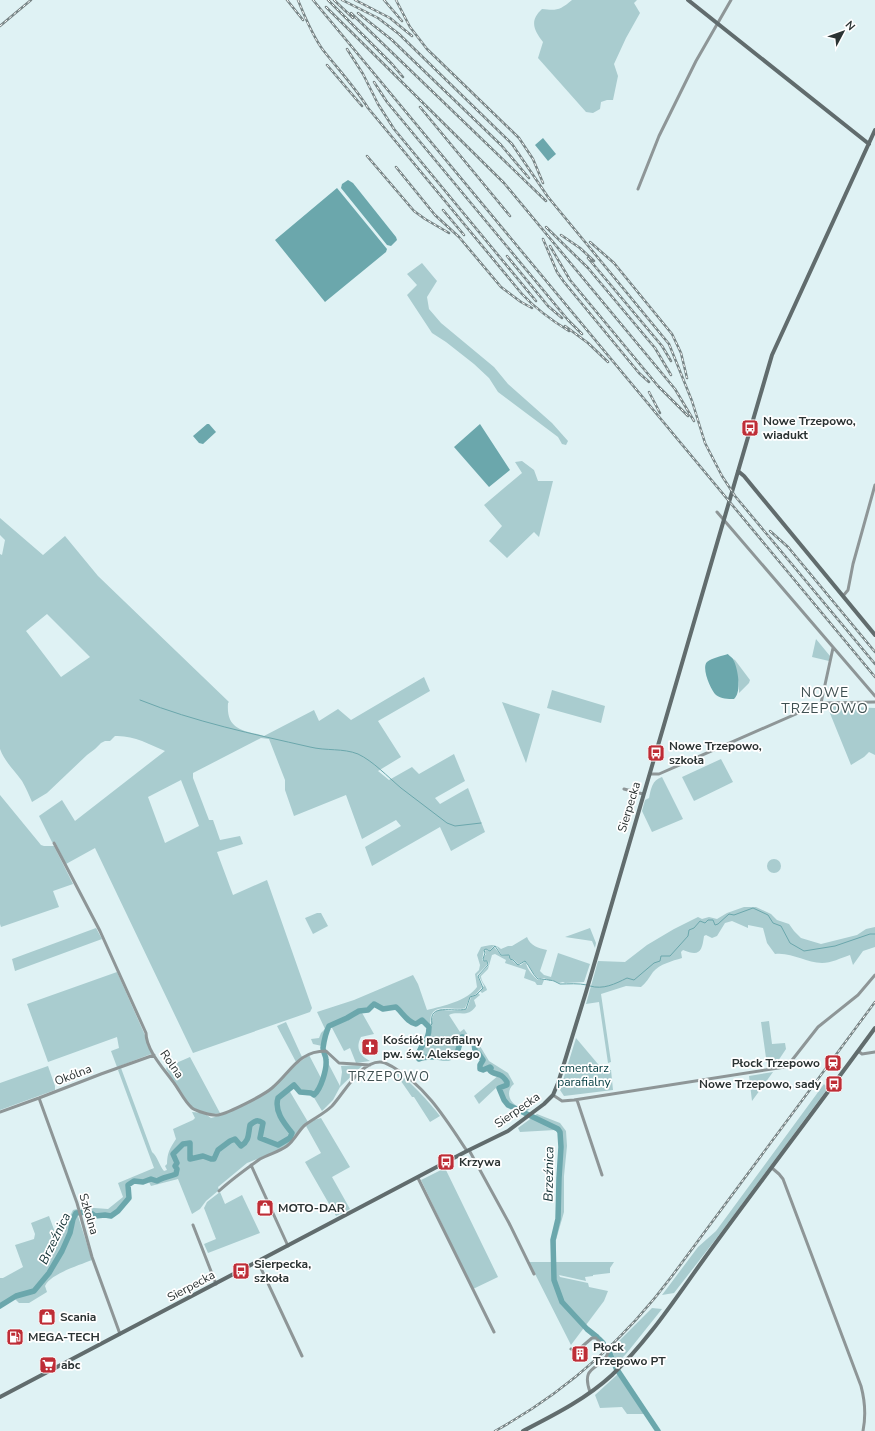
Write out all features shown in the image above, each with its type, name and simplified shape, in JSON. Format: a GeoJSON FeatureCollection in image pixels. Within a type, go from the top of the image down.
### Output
{"type":"FeatureCollection","features":[{"type":"Feature","properties":{"kind":"street"},"geometry":{"type":"LineString","coordinates":[[688,0],[869,144]]}},
{"type":"Feature","properties":{"kind":"street"},"geometry":{"type":"LineString","coordinates":[[638,189],[659,136],[696,61],[731,0]]}},
{"type":"Feature","properties":{"kind":"street","name":"Sierpecka"},"geometry":{"type":"LineString","coordinates":[[0,1397],[418,1178],[468,1150],[501,1135],[536,1110],[553,1095],[586,992],[772,355],[875,130]]}},
{"type":"Feature","properties":{"kind":"street"},"geometry":{"type":"LineString","coordinates":[[738,471],[744,476],[875,635]]}},
{"type":"Feature","properties":{"kind":"street"},"geometry":{"type":"LineString","coordinates":[[843,596],[848,590],[853,564],[875,485]]}},
{"type":"Feature","properties":{"kind":"street"},"geometry":{"type":"LineString","coordinates":[[717,512],[875,696]]}},
{"type":"Feature","properties":{"kind":"street"},"geometry":{"type":"LineString","coordinates":[[821,703],[834,648]]}},
{"type":"Feature","properties":{"kind":"street"},"geometry":{"type":"LineString","coordinates":[[650,774],[659,774],[821,703],[875,702]]}},
{"type":"Feature","properties":{"kind":"street"},"geometry":{"type":"LineString","coordinates":[[624,789],[643,794]]}},
{"type":"Feature","properties":{"kind":"street","name":"Rolna"},"geometry":{"type":"LineString","coordinates":[[54,843],[112,956],[146,1033],[146,1037],[154,1055],[190,1107],[213,1115],[226,1112],[270,1089],[293,1065],[307,1054],[315,1051],[323,1051],[339,1063],[370,1064]]}},
{"type":"Feature","properties":{"kind":"street"},"geometry":{"type":"LineString","coordinates":[[553,1095],[562,1101],[577,1100],[785,1067],[818,1027],[858,995],[875,975]]}},
{"type":"Feature","properties":{"kind":"street"},"geometry":{"type":"LineString","coordinates":[[870,982],[875,980]]}},
{"type":"Feature","properties":{"kind":"street"},"geometry":{"type":"LineString","coordinates":[[523,1431],[566,1408],[590,1392],[621,1366],[655,1325],[875,1028]]}},
{"type":"Feature","properties":{"kind":"street"},"geometry":{"type":"LineString","coordinates":[[858,1051],[862,1054],[875,1052]]}},
{"type":"Feature","properties":{"kind":"street","name":"Okólna"},"geometry":{"type":"LineString","coordinates":[[0,1112],[154,1055]]}},
{"type":"Feature","properties":{"kind":"street"},"geometry":{"type":"LineString","coordinates":[[219,1191],[252,1165],[268,1155],[278,1152],[288,1145],[305,1126],[333,1105],[352,1079],[370,1064],[379,1062],[386,1063],[401,1071],[411,1080],[442,1114],[468,1150],[509,1223],[534,1274]]}},
{"type":"Feature","properties":{"kind":"street","name":"Szkolna"},"geometry":{"type":"LineString","coordinates":[[39,1098],[78,1210],[92,1257],[120,1334]]}},
{"type":"Feature","properties":{"kind":"street"},"geometry":{"type":"LineString","coordinates":[[577,1100],[602,1175]]}},
{"type":"Feature","properties":{"kind":"street"},"geometry":{"type":"LineString","coordinates":[[252,1165],[288,1246]]}},
{"type":"Feature","properties":{"kind":"street"},"geometry":{"type":"LineString","coordinates":[[772,1168],[783,1179],[861,1386],[865,1404],[863,1431]]}},
{"type":"Feature","properties":{"kind":"street"},"geometry":{"type":"LineString","coordinates":[[418,1178],[494,1332]]}},
{"type":"Feature","properties":{"kind":"street"},"geometry":{"type":"LineString","coordinates":[[193,1225],[216,1284]]}},
{"type":"Feature","properties":{"kind":"street"},"geometry":{"type":"LineString","coordinates":[[258,1262],[302,1356]]}},
{"type":"Feature","properties":{"kind":"street"},"geometry":{"type":"LineString","coordinates":[[571,1349],[575,1351],[578,1350],[591,1338],[597,1339],[601,1344]]}},
{"type":"Feature","properties":{"kind":"street"},"geometry":{"type":"LineString","coordinates":[[590,1392],[587,1382],[588,1375],[593,1368],[606,1357],[608,1354],[606,1350]]}},
{"type":"Feature","properties":{"kind":"green space"},"geometry":{"type":"Polygon","coordinates":[[[572,0],[637,0],[634,3],[640,13],[614,64],[618,76],[613,100],[601,102],[600,109],[593,113],[586,112],[538,58],[543,42],[534,26],[535,18],[542,9],[558,9],[572,0]]]}},
{"type":"Feature","properties":{"kind":"green space"},"geometry":{"type":"Polygon","coordinates":[[[422,263],[437,281],[427,297],[429,309],[441,323],[494,367],[508,384],[552,423],[568,441],[566,445],[562,444],[558,437],[498,392],[489,378],[474,364],[432,333],[407,295],[417,285],[407,274],[422,263]]]}},
{"type":"Feature","properties":{"kind":"green space"},"geometry":{"type":"Polygon","coordinates":[[[522,461],[534,470],[538,481],[553,481],[539,537],[534,532],[507,558],[489,541],[502,526],[484,505],[522,473],[515,462],[522,461]]]}},
{"type":"Feature","properties":{"kind":"green space"},"geometry":{"type":"Polygon","coordinates":[[[0,518],[43,555],[65,536],[98,576],[229,702],[228,712],[230,719],[233,724],[243,730],[264,736],[314,710],[319,721],[338,709],[351,720],[424,677],[430,691],[378,721],[401,757],[378,771],[389,780],[412,767],[419,774],[454,754],[465,781],[435,798],[440,804],[468,788],[485,832],[451,851],[440,827],[372,866],[365,847],[401,826],[396,820],[362,839],[346,795],[294,816],[285,790],[285,780],[269,739],[261,738],[193,773],[193,778],[209,820],[213,820],[220,840],[240,836],[243,844],[217,852],[233,895],[267,880],[312,1008],[310,1012],[193,1053],[95,848],[66,864],[55,842],[52,842],[39,816],[62,800],[75,821],[165,751],[135,738],[115,736],[110,741],[101,743],[47,793],[32,802],[22,781],[7,762],[0,749],[0,554],[2,555],[5,540],[0,535],[0,518]],[[47,614],[26,631],[61,677],[90,657],[47,614]],[[181,780],[148,797],[165,843],[199,826],[181,780]]]}},
{"type":"Feature","properties":{"kind":"green space"},"geometry":{"type":"Polygon","coordinates":[[[816,639],[830,656],[829,661],[812,657],[816,639]]]}},
{"type":"Feature","properties":{"kind":"green space"},"geometry":{"type":"Polygon","coordinates":[[[733,659],[750,680],[739,693],[739,684],[733,659]]]}},
{"type":"Feature","properties":{"kind":"green space"},"geometry":{"type":"Polygon","coordinates":[[[552,690],[605,706],[601,723],[547,708],[552,690]]]}},
{"type":"Feature","properties":{"kind":"green space"},"geometry":{"type":"Polygon","coordinates":[[[502,702],[540,714],[526,763],[502,702]]]}},
{"type":"Feature","properties":{"kind":"green space"},"geometry":{"type":"Polygon","coordinates":[[[827,706],[875,708],[875,755],[869,752],[851,765],[827,706]]]}},
{"type":"Feature","properties":{"kind":"green space"},"geometry":{"type":"Polygon","coordinates":[[[721,759],[733,782],[694,801],[682,777],[721,759]]]}},
{"type":"Feature","properties":{"kind":"green space"},"geometry":{"type":"Polygon","coordinates":[[[662,777],[683,819],[652,832],[642,811],[645,800],[649,798],[651,788],[656,780],[662,777]]]}},
{"type":"Feature","properties":{"kind":"green space"},"geometry":{"type":"Polygon","coordinates":[[[0,795],[41,845],[54,846],[73,884],[53,891],[59,907],[1,927],[0,924],[0,795]]]}},
{"type":"Feature","properties":{"kind":"green space"},"geometry":{"type":"Polygon","coordinates":[[[771,859],[777,859],[781,863],[781,869],[777,873],[771,873],[767,869],[767,863],[771,859]]]}},
{"type":"Feature","properties":{"kind":"green space"},"geometry":{"type":"Polygon","coordinates":[[[744,907],[756,907],[771,914],[777,920],[789,924],[801,938],[821,944],[857,935],[866,929],[875,927],[875,947],[863,951],[853,965],[850,955],[829,962],[816,963],[787,955],[775,954],[767,943],[763,928],[748,925],[748,928],[732,921],[725,923],[717,936],[712,938],[706,935],[704,936],[701,949],[697,953],[683,950],[681,952],[682,958],[659,967],[641,987],[626,986],[601,994],[611,1062],[608,1063],[599,1002],[586,1004],[598,961],[625,962],[647,945],[698,917],[702,919],[709,917],[717,919],[727,913],[744,907]]]}},
{"type":"Feature","properties":{"kind":"green space"},"geometry":{"type":"Polygon","coordinates":[[[321,913],[328,926],[313,934],[305,918],[321,913]]]}},
{"type":"Feature","properties":{"kind":"green space"},"geometry":{"type":"Polygon","coordinates":[[[96,928],[102,939],[15,971],[12,959],[96,928]]]}},
{"type":"Feature","properties":{"kind":"green space"},"geometry":{"type":"Polygon","coordinates":[[[590,928],[596,943],[595,948],[592,941],[565,937],[590,928]]]}},
{"type":"Feature","properties":{"kind":"green space"},"geometry":{"type":"Polygon","coordinates":[[[527,937],[533,945],[547,950],[540,971],[544,975],[551,977],[558,953],[590,964],[584,982],[559,983],[544,978],[540,979],[535,975],[525,961],[518,964],[514,960],[510,959],[509,955],[501,954],[497,947],[494,946],[490,950],[484,950],[482,960],[487,962],[487,965],[477,975],[482,987],[476,994],[470,997],[465,1008],[438,1009],[431,1015],[431,1024],[429,1025],[426,1024],[423,1019],[416,1023],[405,1017],[404,1012],[397,1006],[383,1009],[372,1002],[367,1010],[362,1010],[339,1022],[328,1025],[322,1046],[313,1044],[311,1039],[319,1038],[325,1029],[317,1012],[354,1000],[413,975],[418,984],[427,1010],[454,1002],[467,996],[477,987],[475,974],[479,970],[480,965],[477,955],[481,947],[494,945],[501,949],[512,946],[527,937]]]}},
{"type":"Feature","properties":{"kind":"green space"},"geometry":{"type":"Polygon","coordinates":[[[494,947],[501,955],[508,955],[509,959],[518,965],[525,962],[529,970],[538,980],[544,980],[542,985],[537,985],[535,982],[524,978],[526,970],[505,963],[506,960],[495,954],[492,955],[488,969],[481,976],[487,990],[482,993],[480,991],[484,986],[479,976],[489,965],[488,961],[485,961],[483,958],[486,954],[486,950],[490,951],[494,947]]]}},
{"type":"Feature","properties":{"kind":"green space"},"geometry":{"type":"Polygon","coordinates":[[[117,972],[152,1051],[151,1054],[117,1067],[111,1051],[119,1048],[117,1037],[48,1062],[27,1004],[117,972]]]}},
{"type":"Feature","properties":{"kind":"green space"},"geometry":{"type":"Polygon","coordinates":[[[478,993],[480,995],[474,1000],[476,1006],[473,1010],[466,1013],[449,1015],[460,1032],[464,1029],[468,1035],[477,1041],[489,1061],[508,1073],[514,1084],[511,1086],[509,1092],[510,1098],[517,1106],[530,1109],[526,1112],[509,1104],[499,1088],[507,1086],[508,1082],[501,1074],[493,1073],[490,1070],[491,1066],[483,1069],[481,1068],[480,1065],[483,1060],[480,1054],[475,1051],[475,1043],[466,1037],[461,1037],[457,1054],[455,1056],[432,1056],[420,1058],[417,1055],[429,1038],[432,1018],[436,1011],[467,1009],[471,997],[478,993]]]}},
{"type":"Feature","properties":{"kind":"green space"},"geometry":{"type":"Polygon","coordinates":[[[361,1011],[374,1034],[361,1037],[358,1045],[361,1054],[370,1061],[356,1063],[350,1048],[344,1051],[331,1026],[348,1020],[361,1011]]]}},
{"type":"Feature","properties":{"kind":"green space"},"geometry":{"type":"Polygon","coordinates":[[[769,1021],[772,1044],[785,1043],[786,1049],[776,1064],[767,1065],[761,1022],[769,1021]]]}},
{"type":"Feature","properties":{"kind":"green space"},"geometry":{"type":"Polygon","coordinates":[[[286,1022],[302,1057],[296,1062],[277,1026],[286,1022]]]}},
{"type":"Feature","properties":{"kind":"green space","name":"cmentarz parafialny"},"geometry":{"type":"Polygon","coordinates":[[[576,1038],[603,1070],[611,1070],[613,1090],[564,1096],[560,1090],[576,1038]]]}},
{"type":"Feature","properties":{"kind":"green space"},"geometry":{"type":"Polygon","coordinates":[[[309,1055],[322,1080],[319,1090],[314,1094],[311,1092],[301,1091],[294,1084],[281,1094],[276,1103],[280,1117],[291,1133],[288,1140],[277,1144],[260,1137],[264,1128],[263,1123],[260,1120],[255,1120],[249,1127],[245,1142],[240,1145],[235,1139],[229,1141],[217,1150],[214,1158],[202,1155],[191,1159],[191,1143],[183,1143],[172,1154],[176,1163],[174,1165],[175,1174],[162,1177],[157,1180],[152,1179],[129,1183],[127,1185],[129,1198],[111,1215],[95,1215],[93,1212],[87,1210],[81,1212],[81,1207],[108,1209],[123,1197],[118,1183],[154,1168],[118,1070],[121,1068],[152,1152],[156,1156],[164,1171],[167,1170],[165,1166],[167,1164],[168,1154],[176,1139],[173,1129],[193,1120],[195,1118],[192,1112],[204,1113],[211,1118],[222,1115],[268,1092],[297,1064],[309,1055]]]}},
{"type":"Feature","properties":{"kind":"green space"},"geometry":{"type":"Polygon","coordinates":[[[190,1057],[220,1113],[212,1114],[204,1112],[189,1105],[166,1069],[167,1067],[190,1057]]]}},
{"type":"Feature","properties":{"kind":"green space"},"geometry":{"type":"Polygon","coordinates":[[[327,1061],[340,1086],[342,1072],[341,1066],[363,1065],[340,1087],[333,1100],[322,1111],[313,1096],[320,1090],[327,1061]]]}},
{"type":"Feature","properties":{"kind":"green space"},"geometry":{"type":"Polygon","coordinates":[[[48,1066],[55,1090],[0,1110],[0,1083],[48,1066]]]}},
{"type":"Feature","properties":{"kind":"green space"},"geometry":{"type":"Polygon","coordinates":[[[394,1071],[412,1085],[440,1116],[430,1122],[414,1097],[412,1097],[394,1071]]]}},
{"type":"Feature","properties":{"kind":"green space"},"geometry":{"type":"Polygon","coordinates":[[[773,1072],[752,1101],[749,1076],[773,1072]]]}},
{"type":"Feature","properties":{"kind":"green space"},"geometry":{"type":"Polygon","coordinates":[[[499,1075],[506,1082],[506,1085],[498,1086],[479,1104],[474,1096],[499,1075]]]}},
{"type":"Feature","properties":{"kind":"green space"},"geometry":{"type":"Polygon","coordinates":[[[824,1084],[828,1088],[719,1235],[674,1293],[662,1295],[698,1247],[716,1231],[824,1084]]]}},
{"type":"Feature","properties":{"kind":"green space"},"geometry":{"type":"Polygon","coordinates":[[[289,1090],[308,1122],[289,1144],[280,1150],[247,1163],[218,1187],[219,1190],[206,1201],[200,1209],[192,1214],[178,1179],[151,1186],[148,1180],[157,1181],[177,1174],[176,1167],[178,1163],[173,1154],[184,1144],[190,1144],[190,1160],[204,1157],[214,1159],[216,1158],[218,1151],[230,1141],[235,1140],[240,1146],[246,1143],[250,1135],[251,1125],[259,1121],[262,1125],[260,1138],[278,1145],[288,1141],[293,1133],[282,1118],[278,1100],[289,1090]]]}},
{"type":"Feature","properties":{"kind":"green space"},"geometry":{"type":"Polygon","coordinates":[[[537,1114],[560,1123],[566,1131],[567,1146],[564,1176],[564,1212],[556,1240],[555,1262],[614,1262],[610,1268],[610,1273],[585,1277],[586,1281],[559,1275],[560,1277],[588,1283],[589,1287],[608,1291],[604,1301],[571,1345],[529,1262],[552,1262],[552,1243],[557,1218],[558,1133],[555,1130],[520,1132],[518,1128],[537,1114]]]}},
{"type":"Feature","properties":{"kind":"green space"},"geometry":{"type":"Polygon","coordinates":[[[321,1118],[350,1167],[332,1177],[350,1209],[336,1216],[305,1162],[321,1153],[306,1126],[314,1120],[321,1118]]]}},
{"type":"Feature","properties":{"kind":"green space"},"geometry":{"type":"Polygon","coordinates":[[[445,1168],[498,1277],[473,1289],[421,1180],[445,1168]]]}},
{"type":"Feature","properties":{"kind":"green space"},"geometry":{"type":"Polygon","coordinates":[[[220,1192],[225,1204],[242,1195],[260,1233],[208,1253],[204,1244],[216,1239],[204,1208],[207,1202],[220,1192]]]}},
{"type":"Feature","properties":{"kind":"green space"},"geometry":{"type":"Polygon","coordinates":[[[77,1209],[92,1260],[66,1270],[53,1278],[45,1286],[47,1292],[29,1303],[19,1303],[12,1296],[7,1301],[0,1304],[0,1278],[3,1278],[23,1267],[15,1245],[34,1239],[35,1234],[31,1223],[49,1216],[56,1235],[64,1228],[73,1210],[77,1209]]]}},
{"type":"Feature","properties":{"kind":"green space"},"geometry":{"type":"Polygon","coordinates":[[[652,1308],[662,1309],[617,1363],[611,1349],[652,1308]]]}},
{"type":"Feature","properties":{"kind":"green space"},"geometry":{"type":"Polygon","coordinates":[[[618,1374],[644,1414],[627,1414],[622,1407],[600,1408],[595,1395],[618,1374]]]}},
{"type":"Feature","properties":{"kind":"shaded area"},"geometry":{"type":"Polygon","coordinates":[[[543,138],[556,154],[548,161],[535,145],[543,138]]]}},
{"type":"Feature","properties":{"kind":"shaded area"},"geometry":{"type":"Polygon","coordinates":[[[348,180],[353,183],[396,237],[397,240],[391,246],[387,245],[341,188],[342,184],[348,180]]]}},
{"type":"Feature","properties":{"kind":"shaded area"},"geometry":{"type":"Polygon","coordinates":[[[337,188],[387,249],[386,252],[325,302],[275,240],[337,188]]]}},
{"type":"Feature","properties":{"kind":"shaded area"},"geometry":{"type":"Polygon","coordinates":[[[209,424],[216,432],[203,444],[199,443],[193,436],[209,424]]]}},
{"type":"Feature","properties":{"kind":"shaded area"},"geometry":{"type":"Polygon","coordinates":[[[480,424],[510,470],[489,487],[454,447],[480,424]]]}},
{"type":"Feature","properties":{"kind":"shaded area"},"geometry":{"type":"Polygon","coordinates":[[[728,654],[735,663],[738,674],[739,686],[734,699],[722,698],[716,695],[709,684],[705,669],[707,662],[714,658],[728,654]]]}},
{"type":"Feature","properties":{"kind":"waterway"},"geometry":{"type":"LineString","coordinates":[[140,700],[182,715],[246,732],[316,748],[346,751],[358,754],[375,765],[401,788],[447,823],[455,826],[481,823]]}},
{"type":"Feature","properties":{"kind":"waterway"},"geometry":{"type":"LineString","coordinates":[[590,986],[604,987],[627,978],[634,980],[654,963],[660,961],[661,956],[670,956],[688,936],[689,930],[694,928],[700,921],[705,923],[708,920],[713,920],[715,925],[729,914],[734,915],[753,908],[768,915],[773,923],[781,926],[790,943],[804,951],[835,946],[870,934],[875,934]]}},
{"type":"Feature","properties":{"kind":"waterway"},"geometry":{"type":"LineString","coordinates":[[429,1027],[432,1024],[432,1017],[434,1013],[438,1011],[466,1009],[470,997],[476,995],[483,988],[478,976],[488,965],[487,961],[484,961],[483,959],[485,953],[484,950],[486,949],[490,951],[495,946],[501,955],[509,955],[510,959],[518,965],[525,961],[538,979],[553,981],[560,984],[587,985]]}},
{"type":"Feature","properties":{"kind":"waterway","name":"Brzeźnica"},"geometry":{"type":"LineString","coordinates":[[0,1306],[16,1296],[34,1291],[49,1273],[62,1251],[70,1233],[76,1213],[88,1212],[95,1216],[111,1216],[118,1211],[129,1198],[128,1185],[134,1181],[143,1182],[151,1179],[157,1181],[176,1174],[177,1169],[175,1166],[177,1163],[173,1154],[183,1144],[190,1143],[190,1159],[203,1156],[214,1159],[218,1150],[230,1141],[235,1139],[241,1146],[244,1144],[248,1137],[250,1125],[258,1121],[263,1123],[260,1138],[278,1145],[290,1138],[292,1133],[283,1121],[277,1108],[278,1098],[294,1085],[300,1092],[311,1093],[314,1095],[321,1084],[326,1064],[326,1057],[323,1048],[329,1026],[359,1011],[368,1010],[374,1004],[383,1009],[396,1007],[413,1023],[416,1024],[422,1020],[429,1027],[427,1038],[416,1056],[419,1059],[424,1057],[449,1058],[458,1055],[462,1037],[474,1043],[475,1051],[483,1060],[480,1065],[480,1069],[483,1070],[490,1067],[491,1068],[489,1069],[491,1072],[502,1076],[507,1082],[507,1085],[499,1088],[508,1105],[558,1129],[560,1132],[561,1147],[558,1219],[553,1240],[554,1280],[562,1302],[587,1329],[597,1337]]}},
{"type":"Feature","properties":{"kind":"waterway","name":"Brzeźnica"},"geometry":{"type":"LineString","coordinates":[[599,1339],[603,1343]]}},
{"type":"Feature","properties":{"kind":"waterway","name":"Brzeźnica"},"geometry":{"type":"LineString","coordinates":[[608,1349],[616,1368],[658,1431]]}},
{"type":"Feature","properties":{"kind":"tunnel"},"geometry":{"type":"LineString","coordinates":[[601,1345],[607,1350]]}},
{"type":"Feature","properties":{"kind":"railway"},"geometry":{"type":"LineString","coordinates":[[0,26],[31,0]]}},
{"type":"Feature","properties":{"kind":"railway"},"geometry":{"type":"LineString","coordinates":[[287,0],[303,20]]}},
{"type":"Feature","properties":{"kind":"railway"},"geometry":{"type":"LineString","coordinates":[[298,0],[315,38],[368,108],[522,294],[544,314],[569,331]]}},
{"type":"Feature","properties":{"kind":"railway"},"geometry":{"type":"LineString","coordinates":[[313,0],[875,677]]}},
{"type":"Feature","properties":{"kind":"railway"},"geometry":{"type":"LineString","coordinates":[[328,0],[403,77]]}},
{"type":"Feature","properties":{"kind":"railway"},"geometry":{"type":"LineString","coordinates":[[334,0],[353,18]]}},
{"type":"Feature","properties":{"kind":"railway"},"geometry":{"type":"LineString","coordinates":[[342,0],[378,18],[399,34],[512,144],[548,197],[669,344],[692,401],[705,443],[722,476],[735,496],[875,664]]}},
{"type":"Feature","properties":{"kind":"railway"},"geometry":{"type":"LineString","coordinates":[[355,0],[390,18],[412,36]]}},
{"type":"Feature","properties":{"kind":"railway"},"geometry":{"type":"LineString","coordinates":[[384,0],[402,21]]}},
{"type":"Feature","properties":{"kind":"railway"},"geometry":{"type":"LineString","coordinates":[[396,0],[410,27],[427,49],[519,138],[533,159],[543,183]]}},
{"type":"Feature","properties":{"kind":"railway"},"geometry":{"type":"LineString","coordinates":[[326,7],[504,183],[675,389],[694,421]]}},
{"type":"Feature","properties":{"kind":"railway"},"geometry":{"type":"LineString","coordinates":[[351,13],[546,201]]}},
{"type":"Feature","properties":{"kind":"railway"},"geometry":{"type":"LineString","coordinates":[[358,13],[392,40],[501,145],[529,178]]}},
{"type":"Feature","properties":{"kind":"railway"},"geometry":{"type":"LineString","coordinates":[[347,49],[394,129],[536,301]]}},
{"type":"Feature","properties":{"kind":"railway"},"geometry":{"type":"LineString","coordinates":[[327,65],[362,106]]}},
{"type":"Feature","properties":{"kind":"railway"},"geometry":{"type":"LineString","coordinates":[[374,82],[387,102],[568,320],[582,334]]}},
{"type":"Feature","properties":{"kind":"railway"},"geometry":{"type":"LineString","coordinates":[[420,107],[510,216]]}},
{"type":"Feature","properties":{"kind":"railway"},"geometry":{"type":"LineString","coordinates":[[367,156],[414,211],[449,233]]}},
{"type":"Feature","properties":{"kind":"railway"},"geometry":{"type":"LineString","coordinates":[[396,167],[435,215],[459,237],[501,287],[521,302],[532,308]]}},
{"type":"Feature","properties":{"kind":"railway"},"geometry":{"type":"LineString","coordinates":[[443,210],[464,235]]}},
{"type":"Feature","properties":{"kind":"railway"},"geometry":{"type":"LineString","coordinates":[[546,227],[588,268],[655,348],[671,375]]}},
{"type":"Feature","properties":{"kind":"railway"},"geometry":{"type":"LineString","coordinates":[[561,235],[580,248],[594,261]]}},
{"type":"Feature","properties":{"kind":"railway"},"geometry":{"type":"LineString","coordinates":[[543,239],[557,272],[564,282],[639,373],[649,382]]}},
{"type":"Feature","properties":{"kind":"railway"},"geometry":{"type":"LineString","coordinates":[[590,242],[614,263],[672,334],[681,353],[687,378]]}},
{"type":"Feature","properties":{"kind":"railway"},"geometry":{"type":"LineString","coordinates":[[550,246],[570,280],[658,386],[688,416]]}},
{"type":"Feature","properties":{"kind":"railway"},"geometry":{"type":"LineString","coordinates":[[507,256],[548,306],[562,318]]}},
{"type":"Feature","properties":{"kind":"railway"},"geometry":{"type":"LineString","coordinates":[[588,258],[662,346],[671,361]]}},
{"type":"Feature","properties":{"kind":"railway"},"geometry":{"type":"LineString","coordinates":[[565,326],[588,343],[608,362]]}},
{"type":"Feature","properties":{"kind":"railway"},"geometry":{"type":"LineString","coordinates":[[649,392],[660,413]]}},
{"type":"Feature","properties":{"kind":"railway"},"geometry":{"type":"LineString","coordinates":[[770,531],[788,547],[875,652]]}},
{"type":"Feature","properties":{"kind":"railway"},"geometry":{"type":"LineString","coordinates":[[495,1431],[545,1400],[592,1363],[614,1343],[654,1299],[875,1002]]}},
{"type":"Feature","properties":{"kind":"place","name":"Nowe Trzepowo, wiadukt"},"geometry":{"type":"Point","coordinates":[750,428]}},
{"type":"Feature","properties":{"kind":"place","name":"Nowe Trzepowo, szkoła"},"geometry":{"type":"Point","coordinates":[656,753]}},
{"type":"Feature","properties":{"kind":"place","name":"Kościół parafialny pw. św. Aleksego"},"geometry":{"type":"Point","coordinates":[370,1047]}},
{"type":"Feature","properties":{"kind":"place","name":"Płock Trzepowo"},"geometry":{"type":"Point","coordinates":[833,1063]}},
{"type":"Feature","properties":{"kind":"place","name":"Nowe Trzepowo, sady"},"geometry":{"type":"Point","coordinates":[834,1084]}},
{"type":"Feature","properties":{"kind":"place","name":"Krzywa"},"geometry":{"type":"Point","coordinates":[446,1162]}},
{"type":"Feature","properties":{"kind":"place","name":"MOTO-DAR"},"geometry":{"type":"Point","coordinates":[265,1208]}},
{"type":"Feature","properties":{"kind":"place","name":"Sierpecka, szkoła"},"geometry":{"type":"Point","coordinates":[241,1271]}},
{"type":"Feature","properties":{"kind":"place","name":"Scania"},"geometry":{"type":"Point","coordinates":[47,1317]}},
{"type":"Feature","properties":{"kind":"place","name":"MEGA-TECH"},"geometry":{"type":"Point","coordinates":[15,1337]}},
{"type":"Feature","properties":{"kind":"place","name":"Płock Trzepowo PT"},"geometry":{"type":"Point","coordinates":[580,1354]}},
{"type":"Feature","properties":{"kind":"place","name":"abc"},"geometry":{"type":"Point","coordinates":[48,1365]}},
{"type":"Feature","properties":{"kind":"district","name":"NOWE TRZEPOWO"},"geometry":{"type":"Point","coordinates":[825,700]}},
{"type":"Feature","properties":{"kind":"district","name":"TRZEPOWO"},"geometry":{"type":"Point","coordinates":[389,1076]}}]}
